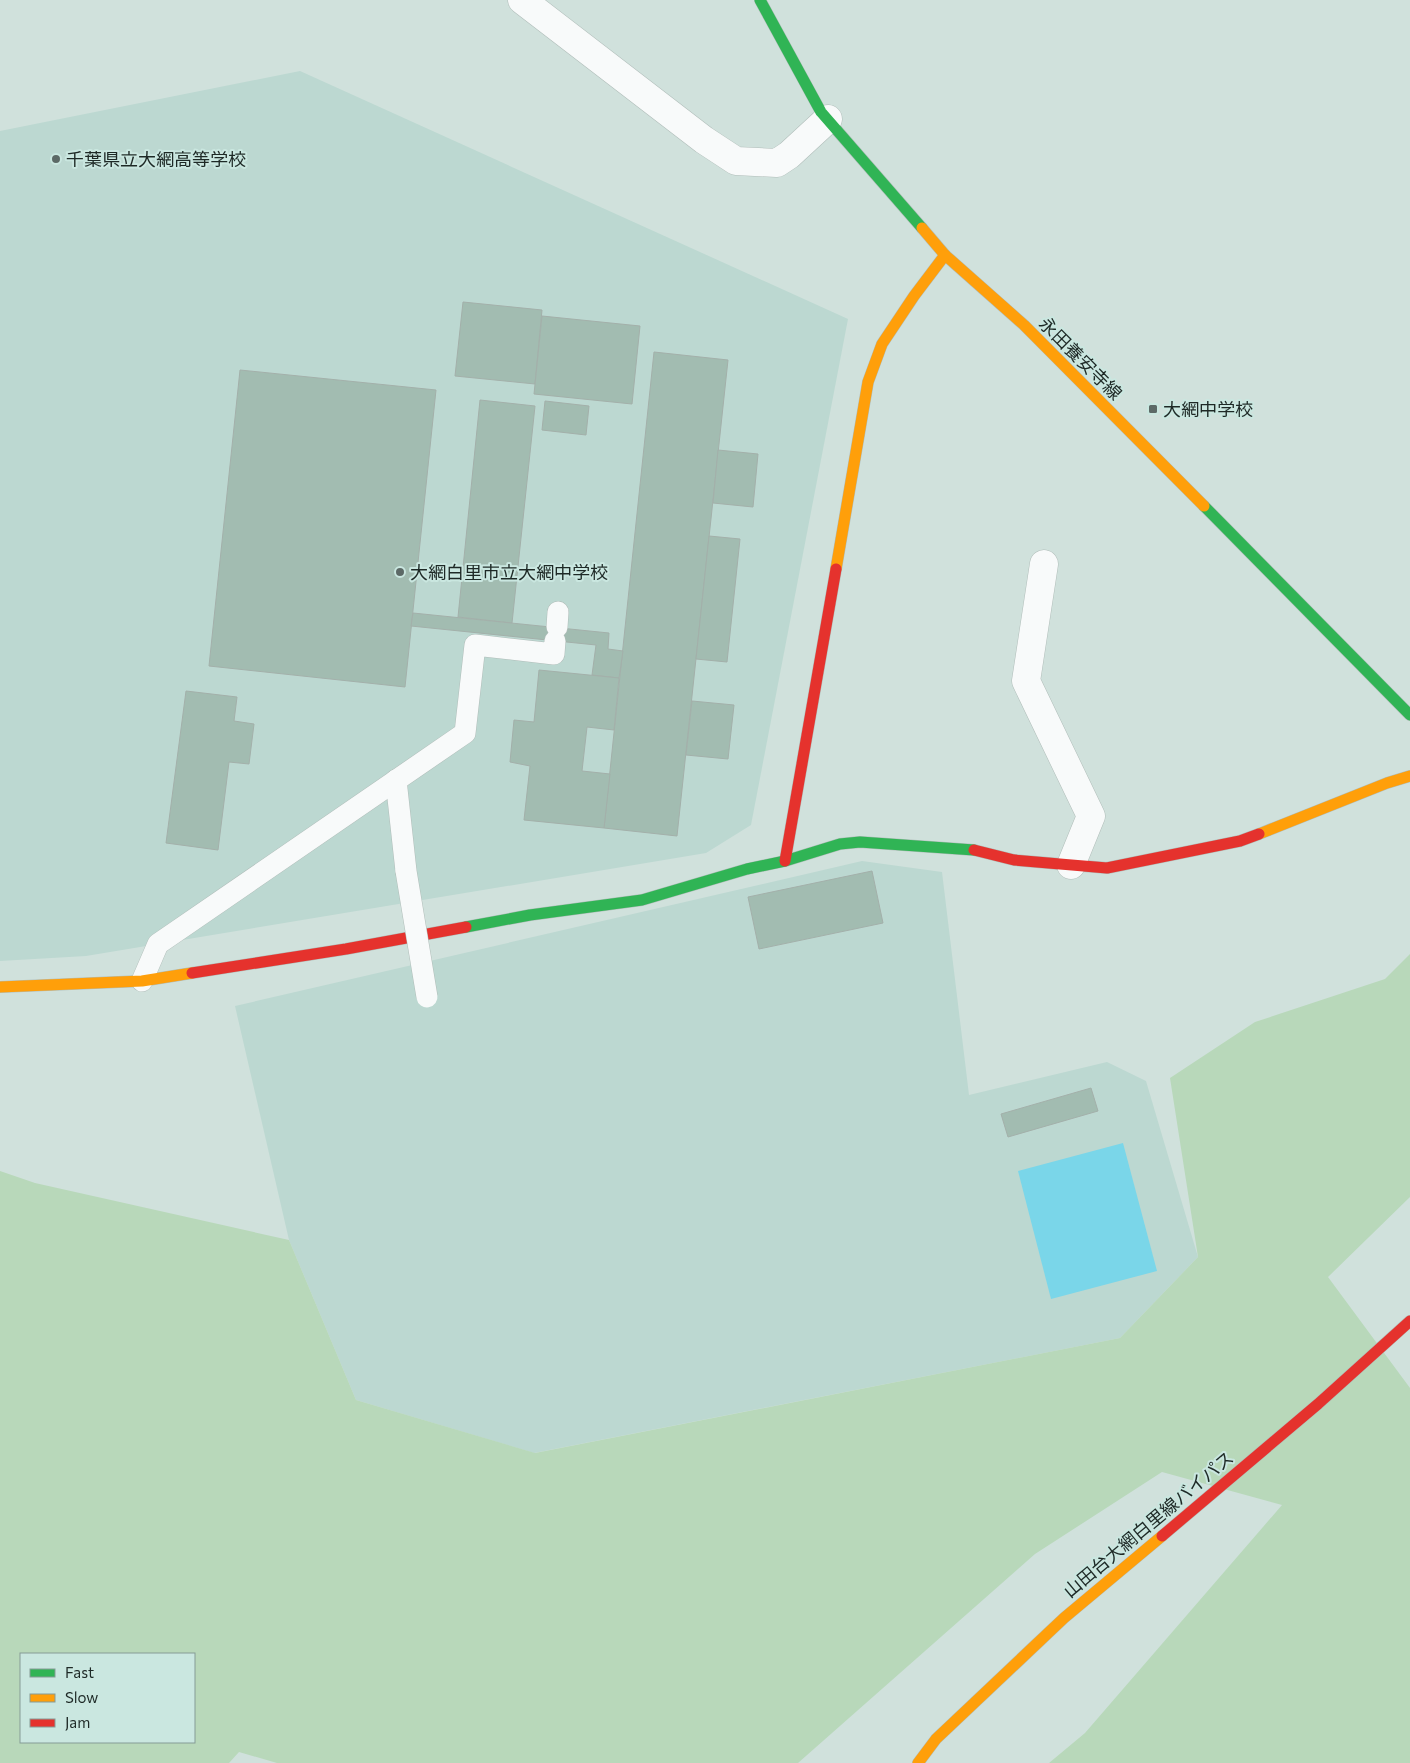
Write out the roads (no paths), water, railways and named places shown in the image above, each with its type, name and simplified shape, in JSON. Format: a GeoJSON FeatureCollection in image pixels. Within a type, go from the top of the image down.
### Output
{"type":"FeatureCollection","features":[{"type":"Feature","properties":{"kind":"street"},"geometry":{"type":"LineString","coordinates":[[522,0],[696,134],[736,161],[777,163],[828,119]]}},
{"type":"Feature","properties":{"kind":"street","name":"永田養安寺線"},"geometry":{"type":"LineString","coordinates":[[760,0],[821,112],[945,255],[1024,326],[1410,715]]}},
{"type":"Feature","properties":{"kind":"street"},"geometry":{"type":"LineString","coordinates":[[785,861],[868,382],[882,344],[914,296],[945,255]]}},
{"type":"Feature","properties":{"kind":"street"},"geometry":{"type":"LineString","coordinates":[[1044,564],[1026,681],[1092,816],[1071,865]]}},
{"type":"Feature","properties":{"kind":"street"},"geometry":{"type":"LineString","coordinates":[[0,987],[142,981],[346,949],[530,915],[642,900],[840,844],[860,842],[969,849],[1014,860],[1107,868],[1240,841],[1387,783],[1410,776]]}},
{"type":"Feature","properties":{"kind":"street","name":"山田台大網白里線バイパス"},"geometry":{"type":"LineString","coordinates":[[918,1763],[936,1739],[1064,1618],[1318,1404],[1410,1321]]}},
{"type":"Feature","properties":{"kind":"lane"},"geometry":{"type":"LineString","coordinates":[[142,981],[158,944],[465,733],[475,645],[554,654],[557,627]]}},
{"type":"Feature","properties":{"kind":"lane"},"geometry":{"type":"LineString","coordinates":[[396,780],[406,871],[427,997]]}},
{"type":"Feature","properties":{"kind":"water"},"geometry":{"type":"Polygon","coordinates":[[[1123,1143],[1157,1271],[1051,1299],[1018,1171],[1123,1143]]]}},
{"type":"Feature","properties":{"kind":"place","name":"千葉県立大網高等学校"},"geometry":{"type":"Point","coordinates":[56,159]}},
{"type":"Feature","properties":{"kind":"place","name":"大網中学校"},"geometry":{"type":"Point","coordinates":[1153,409]}},
{"type":"Feature","properties":{"kind":"place","name":"大網白里市立大網中学校"},"geometry":{"type":"Point","coordinates":[400,572]}}]}
